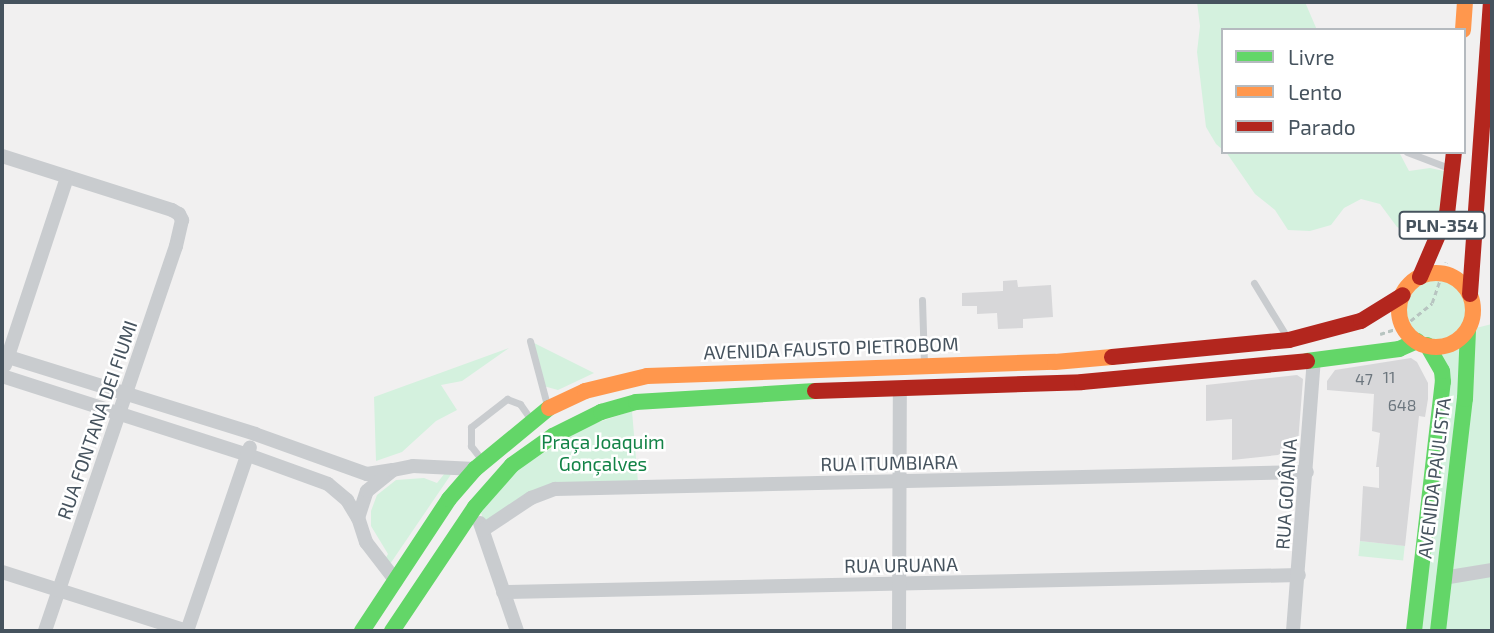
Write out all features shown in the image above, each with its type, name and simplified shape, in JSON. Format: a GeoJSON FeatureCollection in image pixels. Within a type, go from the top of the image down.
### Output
{"type":"FeatureCollection","features":[{"type":"Feature","properties":{"kind":"main road"},"geometry":{"type":"LineString","coordinates":[[1463,28],[1465,2]]}},
{"type":"Feature","properties":{"kind":"main road","name":"PLN-354"},"geometry":{"type":"LineString","coordinates":[[1468,330],[1474,312],[1470,294],[1491,2]]}},
{"type":"Feature","properties":{"kind":"main road","name":"PLN-354"},"geometry":{"type":"LineString","coordinates":[[1420,277],[1447,214],[1454,154]]}},
{"type":"Feature","properties":{"kind":"main road"},"geometry":{"type":"LineString","coordinates":[[1422,343],[1404,326],[1400,306],[1403,295],[1420,277],[1434,272],[1448,274],[1461,282],[1470,294]]}},
{"type":"Feature","properties":{"kind":"main road","name":"AVENIDA FAUSTO PIETROBOM"},"geometry":{"type":"LineString","coordinates":[[362,631],[449,499],[479,465],[548,409],[585,391],[647,376],[1055,362],[1289,340],[1361,321],[1403,295]]}},
{"type":"Feature","properties":{"kind":"main road"},"geometry":{"type":"LineString","coordinates":[[399,627],[475,507],[512,465],[553,436],[601,412],[636,402],[803,391],[1082,382],[1314,360],[1399,349],[1422,343],[1450,344],[1468,330]]}},
{"type":"Feature","properties":{"kind":"main road","name":"AVENIDA PAULISTA"},"geometry":{"type":"LineString","coordinates":[[1438,631],[1465,399],[1468,330]]}},
{"type":"Feature","properties":{"kind":"main road","name":"AVENIDA PAULISTA"},"geometry":{"type":"LineString","coordinates":[[1415,631],[1443,382],[1442,371],[1422,343]]}},
{"type":"Feature","properties":{"kind":"street"},"geometry":{"type":"LineString","coordinates":[[2,156],[68,177],[5,356],[2,375],[118,415],[248,455],[328,484],[347,500],[358,518],[366,542],[396,581]]}},
{"type":"Feature","properties":{"kind":"street","name":"RUA FONTANA DEI FIUMI"},"geometry":{"type":"LineString","coordinates":[[45,631],[182,220],[179,214],[172,210],[68,177]]}},
{"type":"Feature","properties":{"kind":"street"},"geometry":{"type":"LineString","coordinates":[[5,356],[255,434],[367,474],[413,466],[479,465]]}},
{"type":"Feature","properties":{"kind":"street","name":"RUA GOIÂNIA"},"geometry":{"type":"LineString","coordinates":[[1293,631],[1314,360]]}},
{"type":"Feature","properties":{"kind":"street"},"geometry":{"type":"LineString","coordinates":[[899,631],[900,388]]}},
{"type":"Feature","properties":{"kind":"street"},"geometry":{"type":"LineString","coordinates":[[2,572],[187,631],[255,434]]}},
{"type":"Feature","properties":{"kind":"street"},"geometry":{"type":"LineString","coordinates":[[358,518],[367,491],[393,470]]}},
{"type":"Feature","properties":{"kind":"street","name":"RUA ITUMBIARA"},"geometry":{"type":"LineString","coordinates":[[482,530],[531,498],[555,489],[1307,472]]}},
{"type":"Feature","properties":{"kind":"street"},"geometry":{"type":"LineString","coordinates":[[475,507],[517,631]]}},
{"type":"Feature","properties":{"kind":"street"},"geometry":{"type":"LineString","coordinates":[[1443,578],[1492,570]]}},
{"type":"Feature","properties":{"kind":"street","name":"RUA URUANA"},"geometry":{"type":"LineString","coordinates":[[503,592],[1299,575]]}},
{"type":"Feature","properties":{"kind":"lane"},"geometry":{"type":"LineString","coordinates":[[1411,154],[1452,169]]}},
{"type":"Feature","properties":{"kind":"lane"},"geometry":{"type":"LineString","coordinates":[[1254,283],[1289,340]]}},
{"type":"Feature","properties":{"kind":"lane"},"geometry":{"type":"LineString","coordinates":[[922,300],[924,366]]}},
{"type":"Feature","properties":{"kind":"lane"},"geometry":{"type":"LineString","coordinates":[[530,341],[548,409]]}},
{"type":"Feature","properties":{"kind":"lane"},"geometry":{"type":"LineString","coordinates":[[479,465],[471,446],[471,427],[507,398],[520,404],[532,421]]}},
{"type":"Feature","properties":{"kind":"path"},"geometry":{"type":"LineString","coordinates":[[1404,326],[1432,303],[1439,288]]}},
{"type":"Feature","properties":{"kind":"green space"},"geometry":{"type":"Polygon","coordinates":[[[1197,2],[1305,2],[1316,28],[1221,28],[1221,148],[1206,127],[1197,52],[1200,26],[1197,2]]]}},
{"type":"Feature","properties":{"kind":"green space"},"geometry":{"type":"Polygon","coordinates":[[[1227,154],[1400,154],[1409,171],[1430,168],[1453,173],[1438,233],[1417,236],[1397,227],[1380,204],[1361,199],[1344,208],[1331,225],[1310,231],[1288,230],[1275,210],[1255,194],[1227,154]]]}},
{"type":"Feature","properties":{"kind":"green space"},"geometry":{"type":"Polygon","coordinates":[[[1431,279],[1443,279],[1459,288],[1466,298],[1466,322],[1459,332],[1443,341],[1431,341],[1420,336],[1411,327],[1406,316],[1406,304],[1411,293],[1420,284],[1431,279]]]}},
{"type":"Feature","properties":{"kind":"green space"},"geometry":{"type":"Polygon","coordinates":[[[1492,324],[1492,631],[1414,631],[1439,347],[1450,344],[1468,330],[1492,324]]]}},
{"type":"Feature","properties":{"kind":"green space"},"geometry":{"type":"Polygon","coordinates":[[[530,341],[594,373],[558,390],[542,385],[530,341]]]}},
{"type":"Feature","properties":{"kind":"green space"},"geometry":{"type":"Polygon","coordinates":[[[509,348],[462,381],[441,385],[457,410],[436,421],[402,452],[376,461],[374,397],[509,348]]]}},
{"type":"Feature","properties":{"kind":"green space","name":"Praça Joaquim Gonçalves"},"geometry":{"type":"Polygon","coordinates":[[[632,411],[638,482],[553,484],[484,524],[480,508],[518,469],[587,426],[632,411]]]}},
{"type":"Feature","properties":{"kind":"green space"},"geometry":{"type":"Polygon","coordinates":[[[445,473],[452,473],[388,567],[384,561],[388,554],[371,526],[371,511],[377,495],[396,480],[424,478],[437,483],[445,473]]]}},
{"type":"Feature","properties":{"kind":"green space"},"geometry":{"type":"Polygon","coordinates":[[[1360,541],[1405,546],[1403,561],[1358,556],[1360,541]]]}},
{"type":"Feature","properties":{"kind":"building"},"geometry":{"type":"Polygon","coordinates":[[[1017,280],[1018,287],[1051,285],[1053,317],[1023,319],[1023,328],[998,329],[997,313],[977,314],[977,306],[962,306],[962,293],[1003,291],[1003,281],[1017,280]]]}},
{"type":"Feature","properties":{"kind":"building"},"geometry":{"type":"Polygon","coordinates":[[[1411,358],[1417,362],[1428,383],[1428,399],[1425,417],[1419,416],[1405,546],[1360,541],[1363,486],[1379,488],[1379,467],[1376,467],[1380,433],[1372,431],[1374,394],[1327,390],[1327,381],[1335,370],[1411,358]]]}},
{"type":"Feature","properties":{"kind":"building"},"geometry":{"type":"Polygon","coordinates":[[[1297,375],[1303,379],[1298,443],[1278,455],[1232,460],[1232,419],[1206,421],[1206,385],[1297,375]]]}},
{"type":"Feature","properties":{"kind":"traffic: fast"},"geometry":{"type":"LineString","coordinates":[[1438,631],[1465,399],[1468,330]]}},
{"type":"Feature","properties":{"kind":"traffic: fast"},"geometry":{"type":"LineString","coordinates":[[1307,361],[1399,349],[1417,341]]}},
{"type":"Feature","properties":{"kind":"traffic: fast"},"geometry":{"type":"LineString","coordinates":[[1414,631],[1443,382],[1442,371],[1427,345]]}},
{"type":"Feature","properties":{"kind":"traffic: fast"},"geometry":{"type":"LineString","coordinates":[[392,631],[475,507],[512,465],[553,436],[601,412],[636,402],[815,391]]}},
{"type":"Feature","properties":{"kind":"traffic: fast"},"geometry":{"type":"LineString","coordinates":[[362,631],[449,499],[475,469],[549,408]]}},
{"type":"Feature","properties":{"kind":"traffic: slow"},"geometry":{"type":"LineString","coordinates":[[1463,28],[1465,2]]}},
{"type":"Feature","properties":{"kind":"traffic: slow"},"geometry":{"type":"LineString","coordinates":[[1436,273],[1450,276],[1462,284],[1470,296],[1473,310],[1470,324],[1462,336],[1450,344],[1436,347],[1422,344],[1410,336],[1402,324],[1399,310],[1402,296],[1410,284],[1422,276],[1436,273]]}},
{"type":"Feature","properties":{"kind":"traffic: slow"},"geometry":{"type":"LineString","coordinates":[[549,408],[585,391],[647,376],[1055,362],[1112,357]]}},
{"type":"Feature","properties":{"kind":"traffic: jam"},"geometry":{"type":"LineString","coordinates":[[1470,294],[1491,2]]}},
{"type":"Feature","properties":{"kind":"traffic: jam"},"geometry":{"type":"LineString","coordinates":[[1420,277],[1447,214],[1454,154]]}},
{"type":"Feature","properties":{"kind":"traffic: jam"},"geometry":{"type":"LineString","coordinates":[[1112,357],[1289,340],[1361,321],[1403,295]]}},
{"type":"Feature","properties":{"kind":"traffic: jam"},"geometry":{"type":"LineString","coordinates":[[815,391],[1082,382],[1307,361]]}}]}
